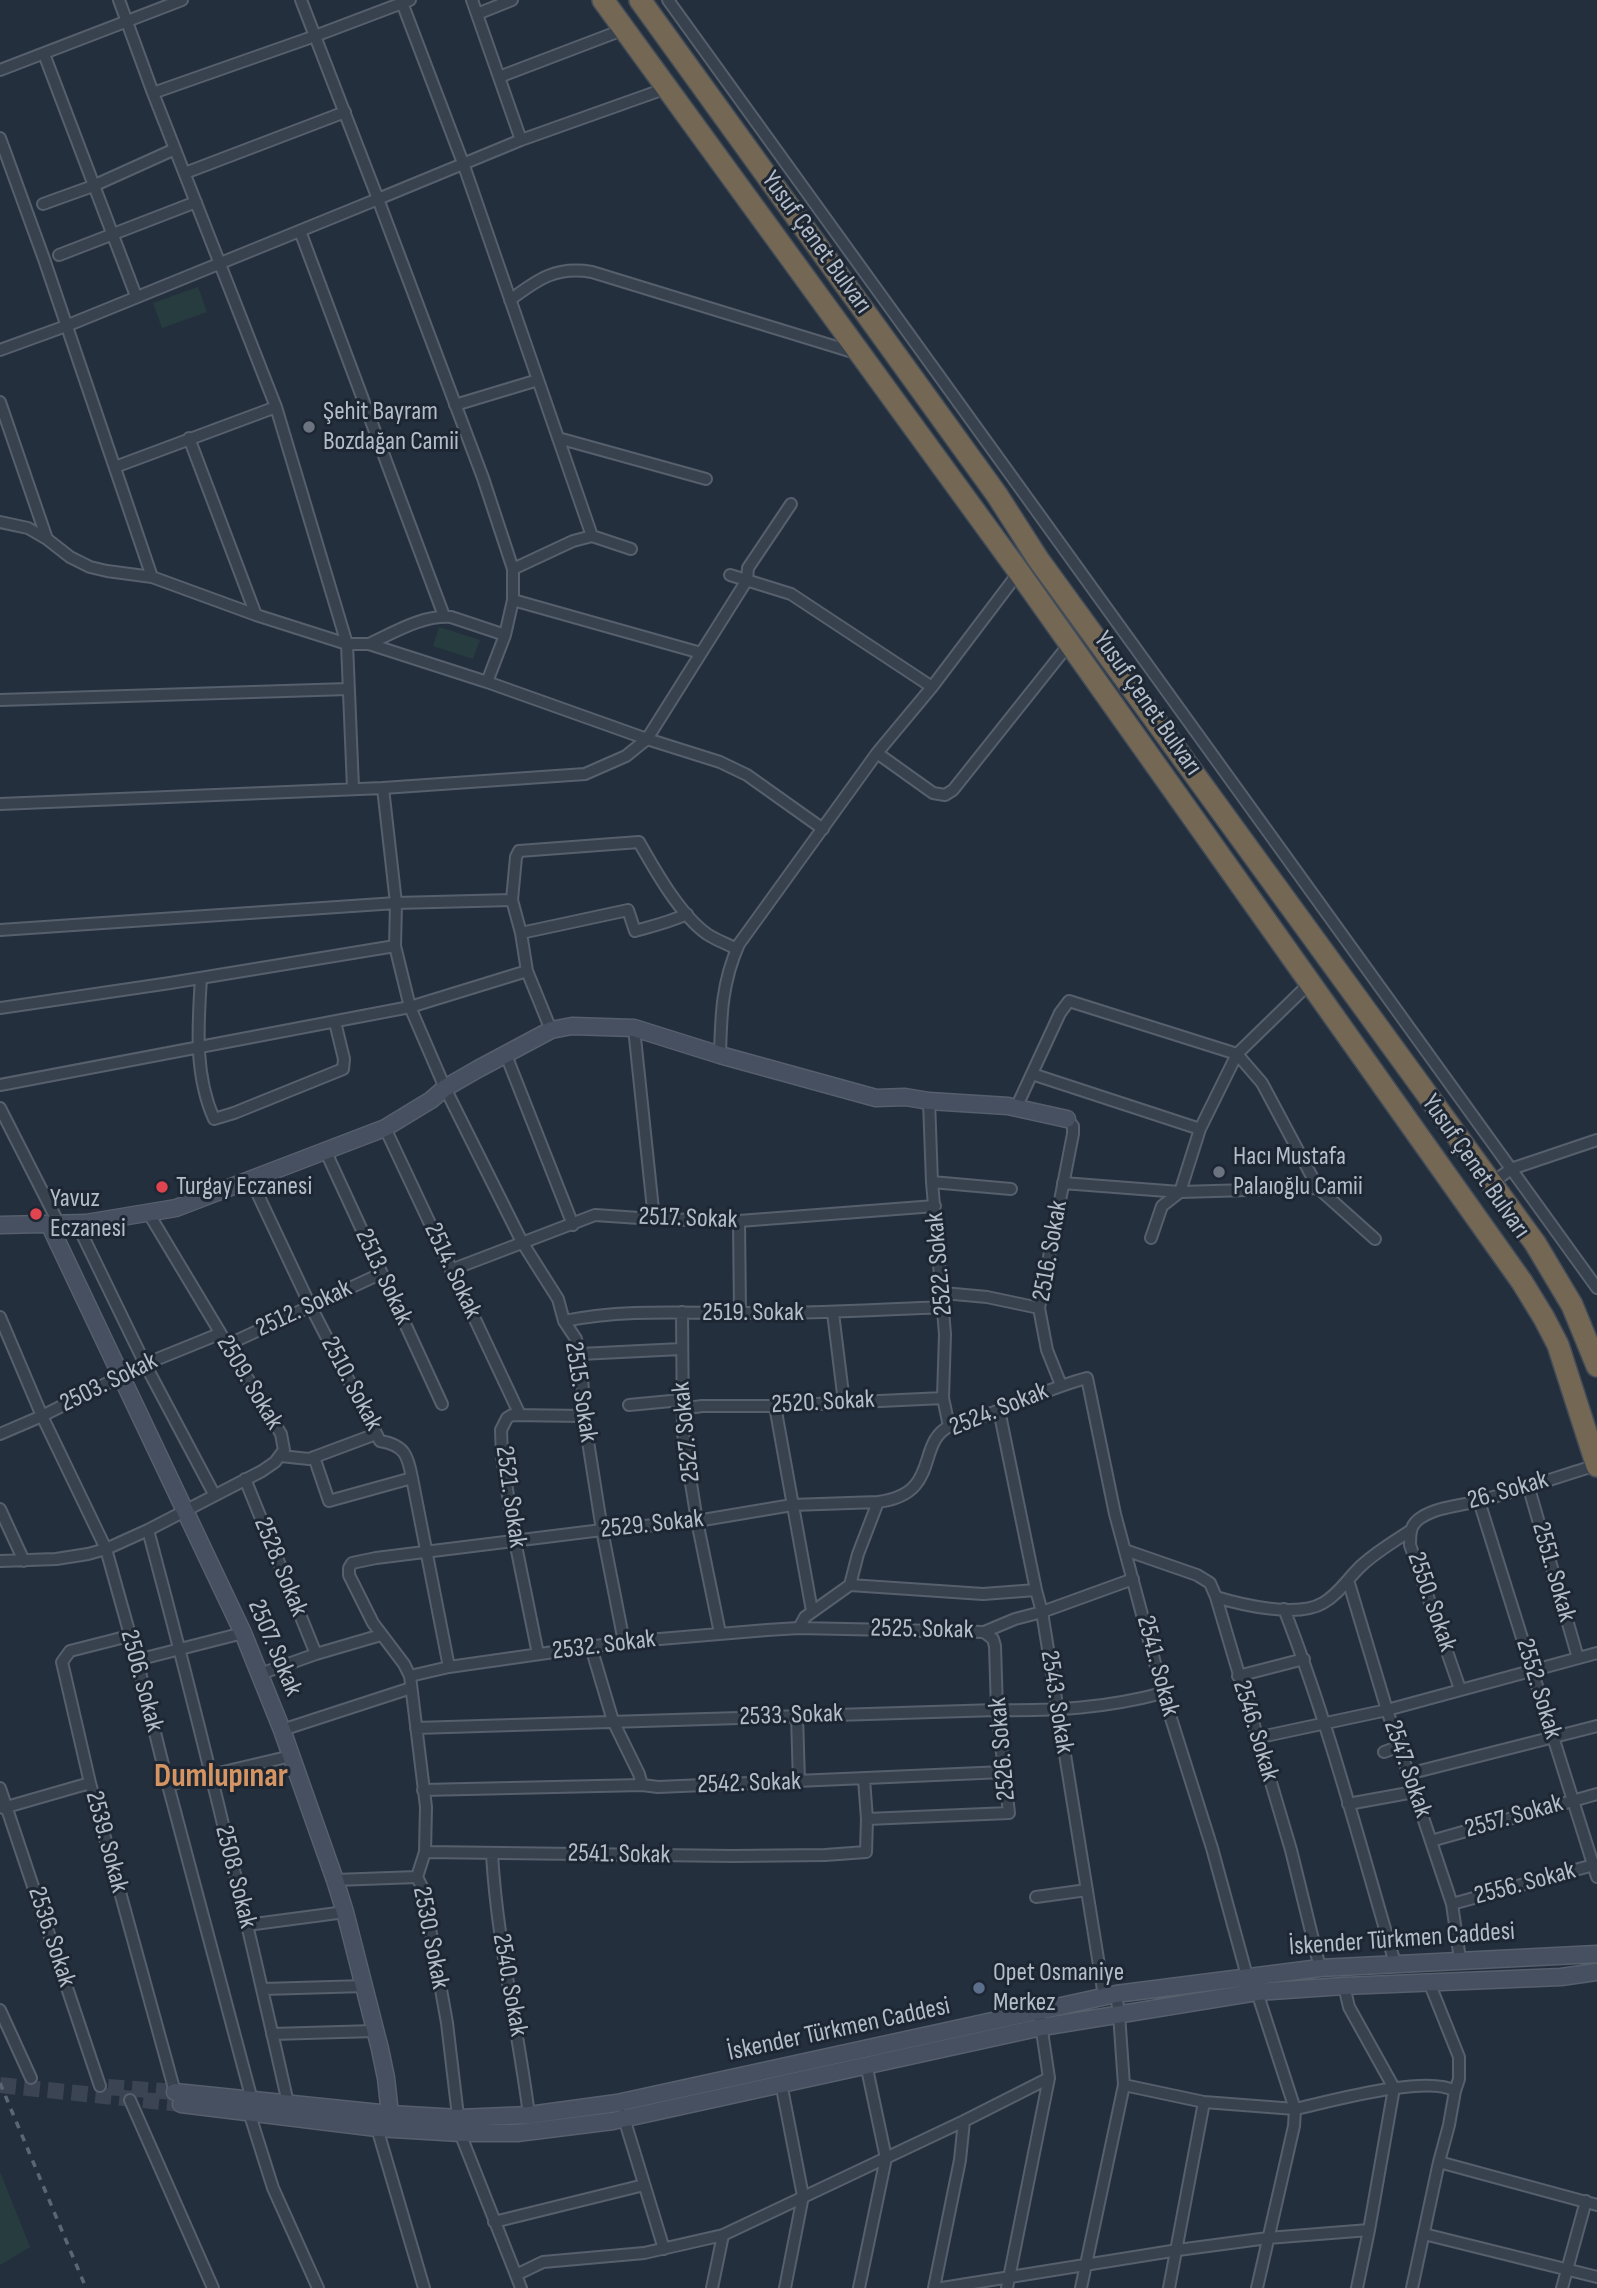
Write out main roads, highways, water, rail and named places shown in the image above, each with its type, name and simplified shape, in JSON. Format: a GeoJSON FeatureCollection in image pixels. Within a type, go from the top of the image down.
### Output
{"type":"FeatureCollection","features":[{"type":"Feature","properties":{"kind":"highway","name":"Yusuf Çenet Bulvarı"},"geometry":{"type":"LineString","coordinates":[[603,0],[1070,643],[1514,1271],[1558,1345],[1597,1466]]}},
{"type":"Feature","properties":{"kind":"highway","name":"Yusuf Çenet Bulvarı"},"geometry":{"type":"LineString","coordinates":[[640,0],[997,495],[1038,559],[1535,1243],[1564,1289],[1597,1366]]}},
{"type":"Feature","properties":{"kind":"main road"},"geometry":{"type":"LineString","coordinates":[[0,1225],[77,1224],[176,1208],[385,1128],[418,1109],[444,1088],[551,1031],[572,1026],[634,1028],[876,1098],[905,1097],[1016,1108],[1067,1119]]}},
{"type":"Feature","properties":{"kind":"main road","name":"2507. Sokak"},"geometry":{"type":"LineString","coordinates":[[54,1224],[243,1633],[282,1730],[345,1912],[386,2078],[390,2113]]}},
{"type":"Feature","properties":{"kind":"main road","name":"İskender Türkmen Caddesi"},"geometry":{"type":"LineString","coordinates":[[250,2106],[288,2104],[390,2113],[517,2133],[625,2119],[866,2064],[1040,2019],[1110,1995],[1320,1968],[1597,1954]]}},
{"type":"Feature","properties":{"kind":"main road","name":"İskender Türkmen Caddesi"},"geometry":{"type":"LineString","coordinates":[[178,2098],[250,2106],[377,2128],[460,2125],[617,2103],[1040,2019],[1119,2014],[1257,1992],[1561,1977],[1597,1972]]}},
{"type":"Feature","properties":{"kind":"tunnel"},"geometry":{"type":"LineString","coordinates":[[0,2085],[181,2104]]}},
{"type":"Feature","properties":{"kind":"tunnel"},"geometry":{"type":"LineString","coordinates":[[108,2087],[175,2092]]}},
{"type":"Feature","properties":{"kind":"railway"},"geometry":{"type":"LineString","coordinates":[[0,2083],[86,2288]]}},
{"type":"Feature","properties":{"kind":"place","name":"Şehit Bayram Bozdağan Camii"},"geometry":{"type":"Point","coordinates":[309,427]}},
{"type":"Feature","properties":{"kind":"place","name":"Hacı Mustafa Palaıoğlu Camii"},"geometry":{"type":"Point","coordinates":[1219,1172]}},
{"type":"Feature","properties":{"kind":"place","name":"Turgay Eczanesi"},"geometry":{"type":"Point","coordinates":[162,1187]}},
{"type":"Feature","properties":{"kind":"place","name":"Yavuz Eczanesi"},"geometry":{"type":"Point","coordinates":[36,1214]}},
{"type":"Feature","properties":{"kind":"place","name":"Opet Osmaniye Merkez"},"geometry":{"type":"Point","coordinates":[979,1988]}},
{"type":"Feature","properties":{"kind":"district","name":"Dumlupınar"},"geometry":{"type":"Point","coordinates":[221,1778]}}]}
